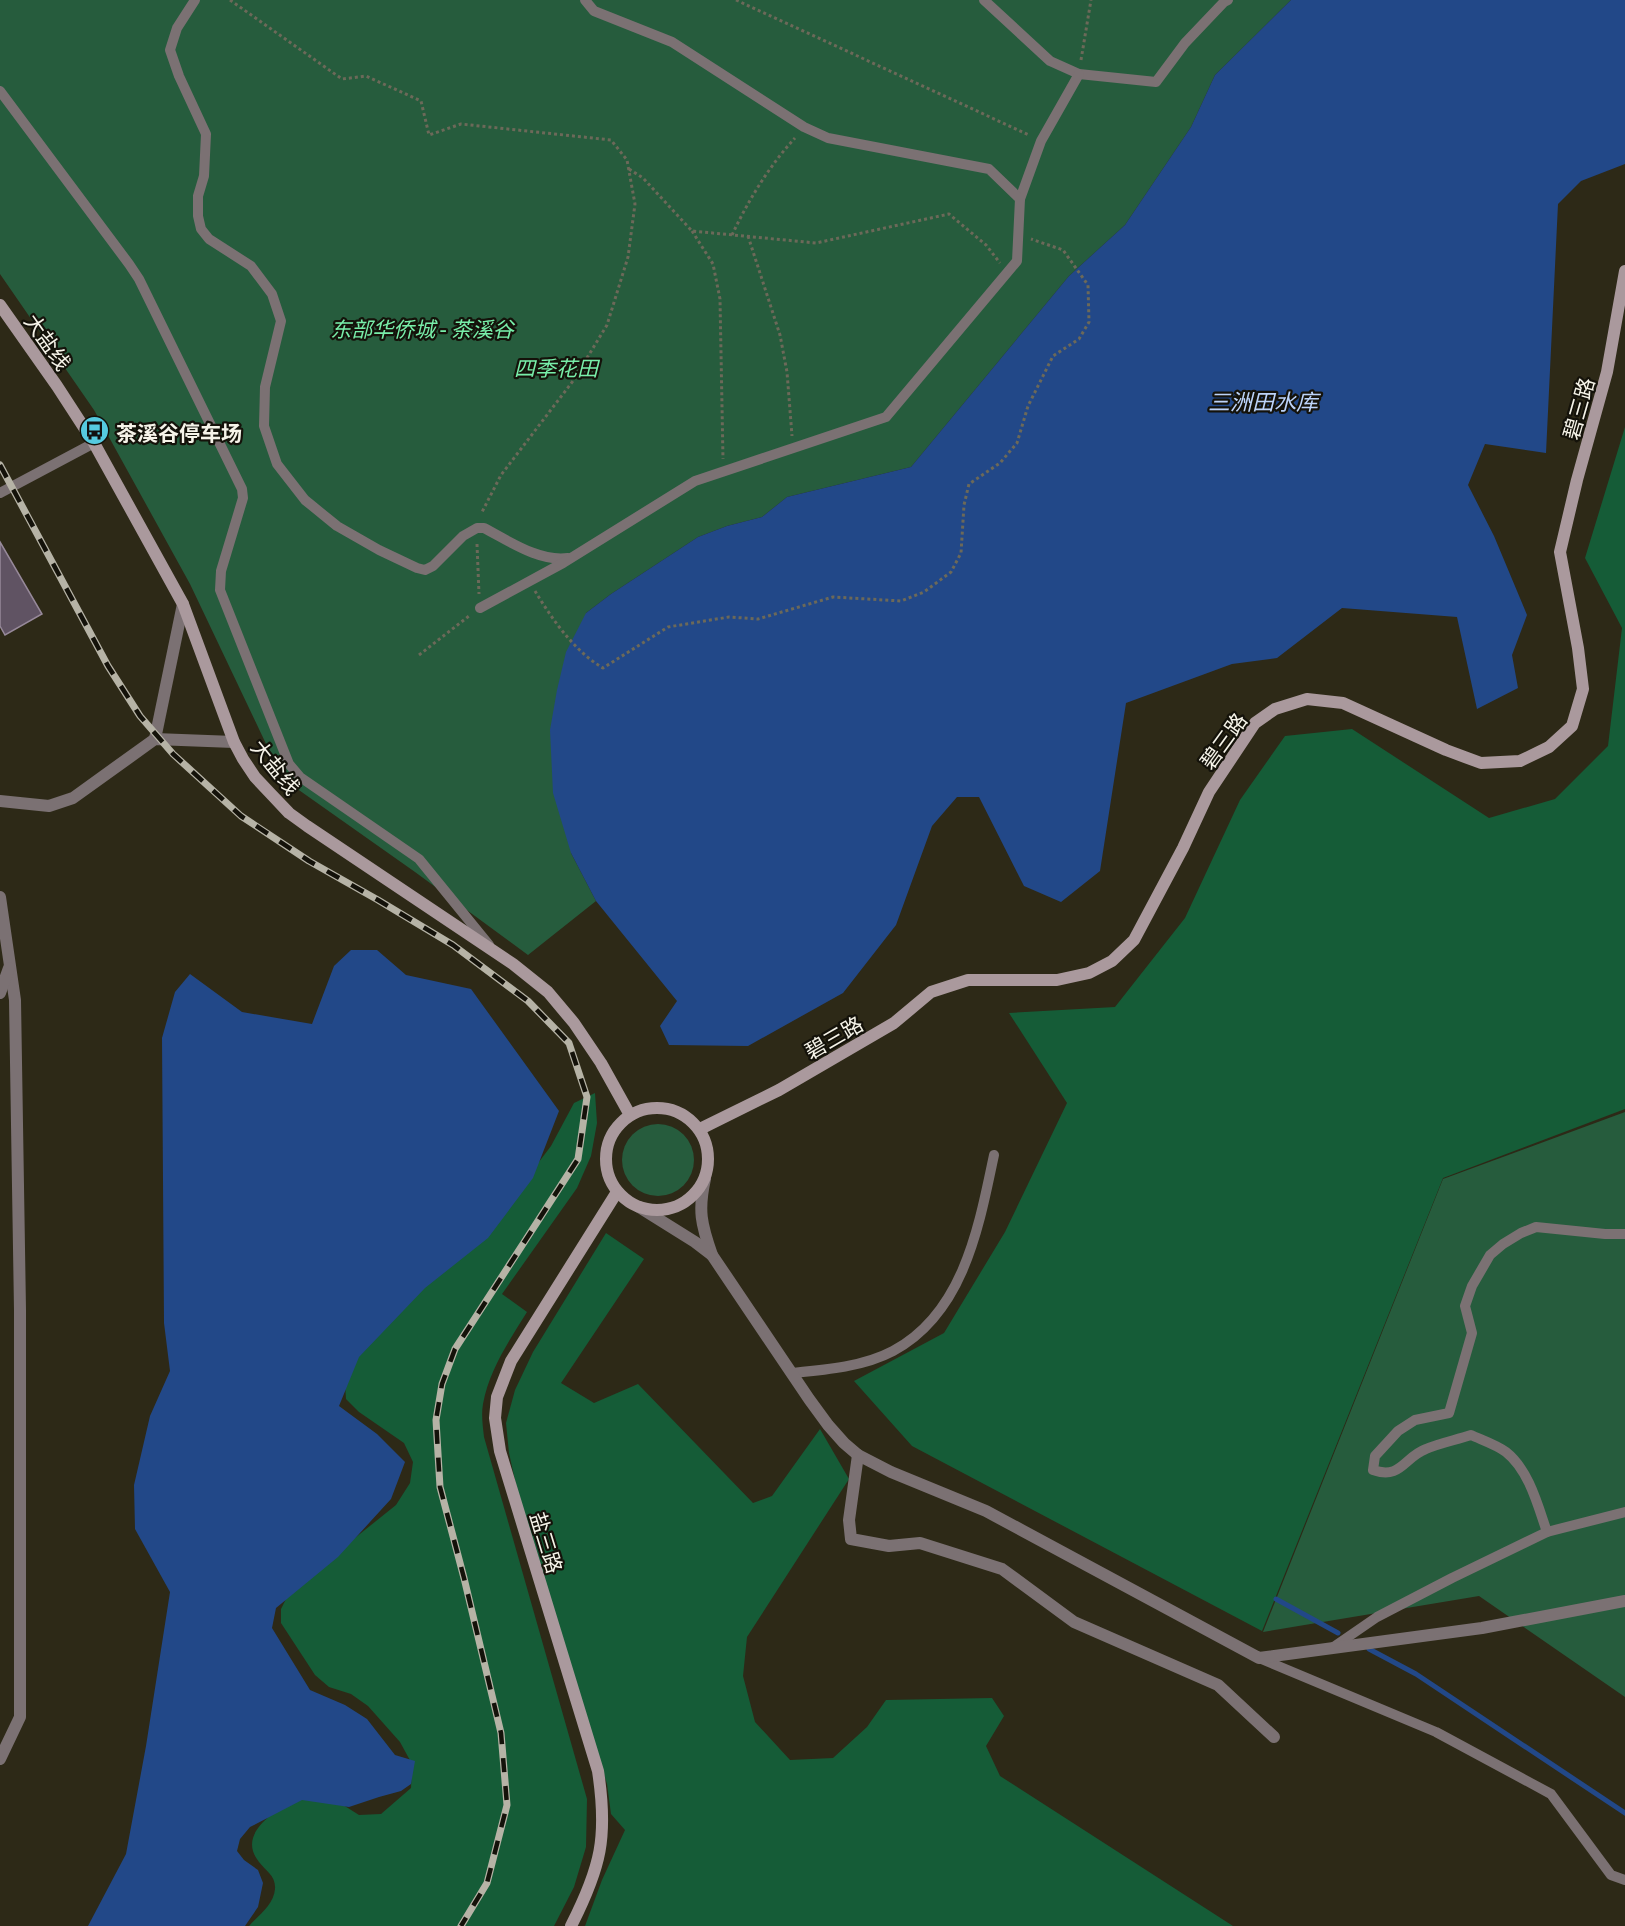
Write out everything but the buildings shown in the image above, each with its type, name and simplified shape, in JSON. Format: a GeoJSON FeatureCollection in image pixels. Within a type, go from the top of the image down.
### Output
{"type":"FeatureCollection","features":[{"type":"Feature","properties":{"kind":"main road","name":"碧三路"},"geometry":{"type":"LineString","coordinates":[[700,1129],[779,1090],[884,1028],[931,992],[968,980],[1057,980],[1089,973],[1112,961],[1134,940],[1183,848],[1209,792],[1255,723],[1275,709],[1307,699],[1343,703],[1446,750],[1482,763],[1520,761],[1549,747],[1572,726],[1583,689],[1578,648],[1560,552],[1607,372],[1625,271]]}},
{"type":"Feature","properties":{"kind":"main road","name":"大盐线"},"geometry":{"type":"LineString","coordinates":[[0,305],[94,442],[183,604],[234,742],[255,777],[289,813],[532,978],[562,1006],[601,1063],[630,1115]]}},
{"type":"Feature","properties":{"kind":"main road"},"geometry":{"type":"LineString","coordinates":[[654,1107],[668,1108],[685,1116],[700,1129],[709,1153],[709,1166],[699,1190],[690,1199],[680,1206],[666,1210],[653,1210],[639,1208],[617,1192],[607,1169],[608,1144],[612,1133],[630,1115],[654,1107]]}},
{"type":"Feature","properties":{"kind":"main road","name":"盐三路"},"geometry":{"type":"LineString","coordinates":[[571,1926],[595,1875],[601,1849],[603,1824],[598,1771],[500,1450],[495,1418],[497,1396],[511,1361],[617,1192]]}},
{"type":"Feature","properties":{"kind":"street"},"geometry":{"type":"LineString","coordinates":[[155,739],[183,604]]}},
{"type":"Feature","properties":{"kind":"street"},"geometry":{"type":"LineString","coordinates":[[0,801],[49,806],[73,798],[155,739],[234,742]]}},
{"type":"Feature","properties":{"kind":"street"},"geometry":{"type":"LineString","coordinates":[[0,897],[15,1000],[20,1298],[20,1717],[0,1760]]}},
{"type":"Feature","properties":{"kind":"street"},"geometry":{"type":"LineString","coordinates":[[0,993],[10,965]]}},
{"type":"Feature","properties":{"kind":"street"},"geometry":{"type":"LineString","coordinates":[[705,1179],[700,1212],[712,1255],[791,1373],[828,1425],[844,1443],[858,1455],[891,1472],[986,1511],[1259,1658],[1482,1628],[1625,1601]]}},
{"type":"Feature","properties":{"kind":"street"},"geometry":{"type":"LineString","coordinates":[[639,1208],[712,1255]]}},
{"type":"Feature","properties":{"kind":"street"},"geometry":{"type":"LineString","coordinates":[[858,1455],[849,1520],[851,1539],[889,1546],[920,1543],[1002,1569],[1074,1622],[1218,1684],[1274,1737]]}},
{"type":"Feature","properties":{"kind":"lane"},"geometry":{"type":"LineString","coordinates":[[195,0],[177,28],[170,50],[179,76],[206,134],[204,176],[198,196],[198,216],[201,229],[209,239],[251,266],[272,294],[280,321],[265,387],[264,426],[277,464],[305,500],[337,526],[417,568],[425,570],[433,566],[463,536],[477,528],[484,528],[540,555],[559,559],[571,558]]}},
{"type":"Feature","properties":{"kind":"lane"},"geometry":{"type":"LineString","coordinates":[[585,0],[594,11],[672,42],[804,127],[828,138],[989,169],[1020,199]]}},
{"type":"Feature","properties":{"kind":"lane"},"geometry":{"type":"LineString","coordinates":[[984,0],[1050,61],[1079,74],[1156,82],[1185,43],[1228,0]]}},
{"type":"Feature","properties":{"kind":"lane"},"geometry":{"type":"LineString","coordinates":[[480,608],[571,558],[695,481],[886,417],[1017,261],[1020,199],[1041,141],[1079,74]]}},
{"type":"Feature","properties":{"kind":"lane"},"geometry":{"type":"LineString","coordinates":[[0,91],[134,272],[242,489],[243,498],[221,571],[220,590],[289,764],[300,777],[419,859],[495,952]]}},
{"type":"Feature","properties":{"kind":"lane"},"geometry":{"type":"LineString","coordinates":[[0,493],[94,442]]}},
{"type":"Feature","properties":{"kind":"lane"},"geometry":{"type":"LineString","coordinates":[[791,1373],[820,1371],[873,1360],[893,1352],[914,1338],[934,1317],[952,1292],[974,1244],[994,1155]]}},
{"type":"Feature","properties":{"kind":"lane"},"geometry":{"type":"LineString","coordinates":[[1547,1532],[1525,1474],[1506,1452],[1471,1436],[1423,1449],[1396,1471],[1382,1473],[1373,1470],[1373,1460],[1383,1445],[1415,1420],[1449,1413],[1472,1333],[1465,1306],[1472,1286],[1490,1255],[1521,1233],[1536,1227],[1625,1234]]}},
{"type":"Feature","properties":{"kind":"lane"},"geometry":{"type":"LineString","coordinates":[[1332,1648],[1377,1617],[1547,1532],[1625,1512]]}},
{"type":"Feature","properties":{"kind":"lane"},"geometry":{"type":"LineString","coordinates":[[1259,1658],[1436,1732],[1551,1794],[1611,1875],[1625,1880]]}},
{"type":"Feature","properties":{"kind":"path"},"geometry":{"type":"LineString","coordinates":[[230,0],[342,80],[366,76],[422,101],[429,135],[461,124],[611,140],[627,160],[635,204],[628,257],[607,325],[573,381],[501,475],[478,519],[480,608],[419,655]]}},
{"type":"Feature","properties":{"kind":"path"},"geometry":{"type":"LineString","coordinates":[[736,0],[1041,141]]}},
{"type":"Feature","properties":{"kind":"path"},"geometry":{"type":"LineString","coordinates":[[1079,74],[1091,0]]}},
{"type":"Feature","properties":{"kind":"path"},"geometry":{"type":"LineString","coordinates":[[732,235],[741,214],[782,152],[804,127]]}},
{"type":"Feature","properties":{"kind":"path"},"geometry":{"type":"LineString","coordinates":[[629,169],[643,178],[692,231],[713,264],[720,299],[723,471]]}},
{"type":"Feature","properties":{"kind":"path"},"geometry":{"type":"LineString","coordinates":[[692,231],[816,243],[949,214],[986,245],[1007,273]]}},
{"type":"Feature","properties":{"kind":"path"},"geometry":{"type":"LineString","coordinates":[[529,581],[549,615],[588,659],[603,668],[668,627],[729,617],[758,619],[834,597],[901,601],[924,592],[951,572],[961,554],[964,505],[969,484],[1000,463],[1017,443],[1028,406],[1053,356],[1079,339],[1089,322],[1088,285],[1063,250],[1018,235]]}},
{"type":"Feature","properties":{"kind":"path"},"geometry":{"type":"LineString","coordinates":[[748,237],[780,335],[787,372],[793,448]]}},
{"type":"Feature","properties":{"kind":"green space","name":"东部华侨城 - 茶溪谷"},"geometry":{"type":"Polygon","coordinates":[[[0,0],[1291,0],[1215,75],[1191,127],[1125,225],[1069,276],[911,467],[787,497],[762,517],[727,526],[698,537],[586,613],[571,853],[596,901],[528,955],[296,788],[277,767],[190,584],[94,410],[0,274],[0,0]]]}},
{"type":"Feature","properties":{"kind":"green space"},"geometry":{"type":"Polygon","coordinates":[[[1625,427],[1625,1109],[1443,1178],[1262,1631],[912,1446],[854,1381],[944,1333],[1005,1232],[1067,1103],[1009,1013],[1115,1007],[1185,918],[1240,800],[1285,736],[1352,729],[1489,818],[1555,799],[1608,746],[1622,628],[1585,558],[1625,427]]]}},
{"type":"Feature","properties":{"kind":"green space"},"geometry":{"type":"Polygon","coordinates":[[[595,1093],[597,1123],[591,1156],[577,1188],[502,1294],[527,1312],[490,1379],[482,1412],[484,1437],[587,1799],[586,1847],[574,1887],[554,1926],[249,1926],[265,1909],[274,1894],[274,1881],[259,1862],[253,1851],[252,1841],[256,1831],[272,1814],[301,1795],[340,1803],[359,1815],[381,1814],[411,1788],[412,1764],[400,1742],[368,1706],[351,1694],[329,1687],[315,1675],[281,1623],[281,1609],[289,1593],[396,1505],[410,1483],[413,1462],[404,1443],[359,1412],[346,1399],[347,1368],[372,1336],[495,1220],[551,1146],[574,1103],[595,1093]]]}},
{"type":"Feature","properties":{"kind":"green space"},"geometry":{"type":"Polygon","coordinates":[[[1625,1112],[1625,1697],[1479,1596],[1263,1632],[1443,1179],[1625,1112]]]}},
{"type":"Feature","properties":{"kind":"green space"},"geometry":{"type":"Polygon","coordinates":[[[658,1124],[678,1130],[688,1140],[694,1160],[688,1180],[678,1190],[658,1196],[638,1190],[628,1180],[622,1160],[628,1140],[638,1130],[658,1124]]]}},
{"type":"Feature","properties":{"kind":"green space"},"geometry":{"type":"Polygon","coordinates":[[[606,1233],[644,1259],[561,1383],[594,1403],[638,1384],[753,1503],[772,1496],[820,1429],[849,1479],[747,1637],[743,1676],[755,1722],[790,1760],[833,1758],[867,1727],[886,1700],[992,1698],[1004,1716],[986,1746],[1000,1776],[1233,1926],[585,1926],[602,1880],[625,1830],[611,1814],[607,1784],[520,1503],[509,1453],[506,1423],[515,1390],[533,1352],[606,1233]]]}},
{"type":"Feature","properties":{"kind":"water","name":"三洲田水库"},"geometry":{"type":"Polygon","coordinates":[[[1291,0],[1625,0],[1625,164],[1581,181],[1558,204],[1546,453],[1485,444],[1468,485],[1494,536],[1527,615],[1512,655],[1518,688],[1477,709],[1457,617],[1342,608],[1277,658],[1232,664],[1126,703],[1100,871],[1061,902],[1024,886],[979,797],[957,797],[932,826],[896,925],[843,993],[748,1046],[669,1045],[660,1026],[677,1001],[596,901],[571,853],[553,793],[550,730],[557,690],[566,652],[586,613],[698,537],[727,526],[762,517],[787,497],[911,467],[1069,276],[1125,225],[1191,127],[1215,75],[1291,0]]]}},
{"type":"Feature","properties":{"kind":"water"},"geometry":{"type":"Polygon","coordinates":[[[351,950],[377,950],[406,975],[471,989],[559,1111],[533,1178],[488,1238],[425,1288],[359,1357],[339,1406],[377,1434],[405,1462],[391,1499],[338,1557],[276,1608],[272,1628],[310,1690],[345,1705],[367,1719],[395,1755],[415,1761],[411,1784],[401,1791],[349,1807],[302,1800],[250,1827],[240,1839],[237,1851],[244,1860],[258,1870],[263,1883],[258,1907],[245,1926],[88,1926],[126,1854],[146,1746],[170,1592],[135,1529],[134,1485],[150,1416],[170,1371],[164,1323],[162,1038],[175,992],[190,974],[242,1012],[312,1024],[334,966],[351,950]]]}},
{"type":"Feature","properties":{"kind":"waterway"},"geometry":{"type":"LineString","coordinates":[[1276,1599],[1338,1633]]}},
{"type":"Feature","properties":{"kind":"waterway"},"geometry":{"type":"LineString","coordinates":[[1369,1649],[1416,1674],[1625,1813]]}},
{"type":"Feature","properties":{"kind":"railway"},"geometry":{"type":"LineString","coordinates":[[0,465],[108,666],[140,716],[173,754],[241,816],[309,861],[453,945],[528,1001],[569,1043],[587,1097],[578,1159],[455,1349],[442,1384],[436,1420],[440,1487],[501,1733],[507,1805],[487,1883],[461,1926]]}},
{"type":"Feature","properties":{"kind":"place","name":"茶溪谷停车场"},"geometry":{"type":"Point","coordinates":[95,431]}},
{"type":"Feature","properties":{"kind":"park label","name":"四季花田"},"geometry":{"type":"Point","coordinates":[556,366]}}]}
